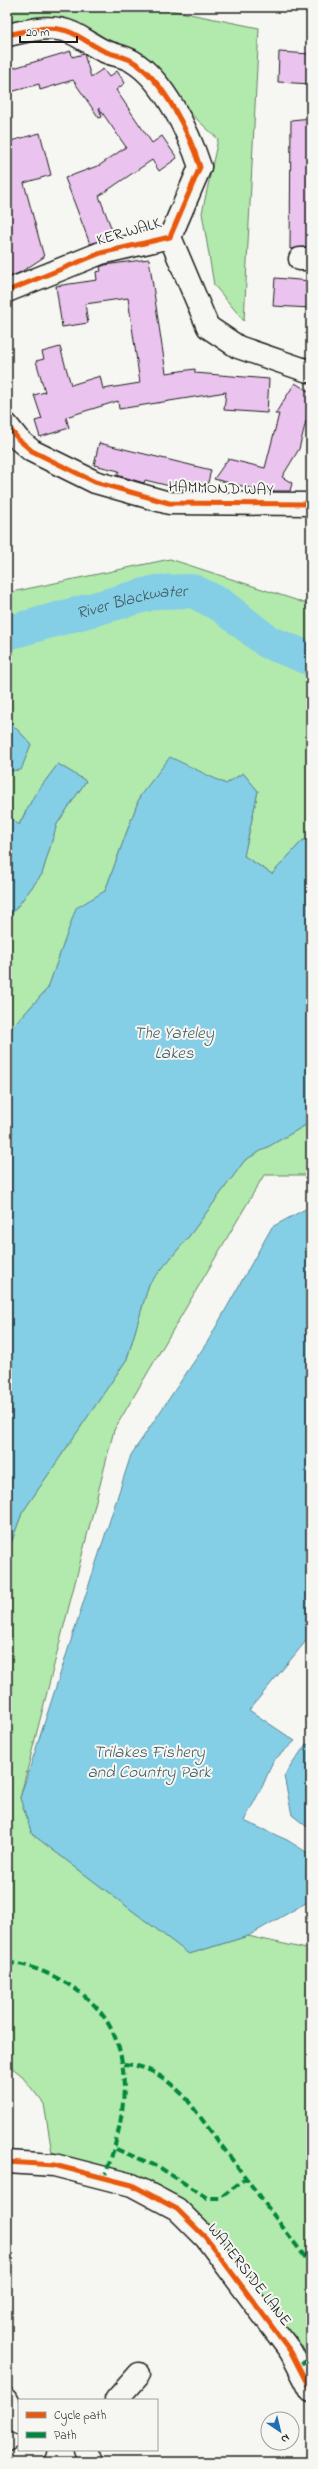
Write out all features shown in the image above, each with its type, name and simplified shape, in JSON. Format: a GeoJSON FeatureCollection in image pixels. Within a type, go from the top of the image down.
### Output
{"type":"FeatureCollection","features":[{"type":"Feature","properties":{"kind":"street","name":"KER WALK"},"geometry":{"type":"LineString","coordinates":[[7,36],[39,28],[60,28],[74,33],[107,53],[132,61],[151,77],[172,106],[192,142],[200,167],[170,237],[101,253],[7,291]]}},
{"type":"Feature","properties":{"kind":"street"},"geometry":{"type":"LineString","coordinates":[[170,237],[208,327],[238,347],[308,371]]}},
{"type":"Feature","properties":{"kind":"street","name":"HAMMOND WAY"},"geometry":{"type":"LineString","coordinates":[[7,425],[19,440],[32,450],[68,469],[95,482],[169,504],[311,504]]}},
{"type":"Feature","properties":{"kind":"street","name":"WATERSIDE LANE"},"geometry":{"type":"LineString","coordinates":[[7,2162],[54,2165],[132,2185],[177,2208],[206,2238],[287,2346],[299,2364],[311,2391]]}},
{"type":"Feature","properties":{"kind":"street"},"geometry":{"type":"LineString","coordinates":[[117,2399],[139,2374]]}},
{"type":"Feature","properties":{"kind":"street"},"geometry":{"type":"LineString","coordinates":[[7,2400],[18,2421]]}},
{"type":"Feature","properties":{"kind":"street"},"geometry":{"type":"LineString","coordinates":[[15,2462],[32,2451]]}},
{"type":"Feature","properties":{"kind":"street"},"geometry":{"type":"LineString","coordinates":[[86,2451],[91,2462]]}},
{"type":"Feature","properties":{"kind":"green space"},"geometry":{"type":"Polygon","coordinates":[[[7,7],[155,7],[259,28],[244,321],[214,285],[202,213],[218,139],[172,96],[136,55],[19,28],[7,36],[7,7]]]}},
{"type":"Feature","properties":{"kind":"green space"},"geometry":{"type":"Polygon","coordinates":[[[170,559],[311,605],[311,841],[303,840],[272,874],[244,856],[258,791],[243,773],[226,784],[170,758],[140,796],[105,891],[76,909],[48,988],[7,1033],[7,920],[42,874],[57,824],[86,781],[58,764],[34,796],[18,826],[7,814],[7,771],[21,769],[31,744],[7,719],[7,593],[170,559]]]}},
{"type":"Feature","properties":{"kind":"green space"},"geometry":{"type":"Polygon","coordinates":[[[311,1122],[311,1175],[264,1175],[114,1430],[20,1798],[32,1834],[189,1954],[248,1936],[311,1950],[311,2374],[177,2209],[54,2165],[44,2104],[20,2074],[7,2064],[7,1554],[22,1513],[127,1359],[149,1284],[190,1235],[245,1160],[311,1122]]]}},
{"type":"Feature","properties":{"kind":"water"},"geometry":{"type":"Polygon","coordinates":[[[7,719],[31,744],[21,770],[7,771],[7,719]]]}},
{"type":"Feature","properties":{"kind":"water","name":"The Yateley Lakes"},"geometry":{"type":"Polygon","coordinates":[[[170,757],[226,784],[243,773],[258,791],[244,856],[272,874],[303,840],[311,841],[311,1122],[245,1160],[190,1235],[149,1284],[127,1359],[22,1513],[7,1554],[7,1033],[48,988],[76,908],[105,891],[140,796],[170,757]]]}},
{"type":"Feature","properties":{"kind":"water"},"geometry":{"type":"Polygon","coordinates":[[[58,764],[86,781],[57,824],[42,874],[7,920],[7,814],[19,825],[34,796],[58,764]]]}},
{"type":"Feature","properties":{"kind":"water","name":"Trilakes Fishery and Country Park"},"geometry":{"type":"Polygon","coordinates":[[[311,1206],[311,1564],[306,1571],[311,1575],[311,1635],[249,1710],[295,1741],[273,1761],[263,1785],[244,1821],[287,1840],[311,1855],[311,1900],[248,1936],[189,1954],[32,1834],[20,1798],[131,1455],[208,1341],[272,1227],[311,1206]]]}},
{"type":"Feature","properties":{"kind":"water"},"geometry":{"type":"Polygon","coordinates":[[[306,1744],[311,1746],[311,1830],[292,1815],[284,1776],[306,1744]]]}},
{"type":"Feature","properties":{"kind":"building"},"geometry":{"type":"Polygon","coordinates":[[[71,51],[72,57],[84,54],[91,77],[103,69],[109,77],[117,71],[125,83],[116,90],[152,143],[162,136],[177,158],[159,171],[152,160],[99,196],[112,230],[106,232],[108,238],[90,244],[65,178],[100,165],[126,147],[99,108],[102,117],[99,118],[73,80],[40,90],[39,84],[7,93],[7,70],[71,51]]]}},
{"type":"Feature","properties":{"kind":"building"},"geometry":{"type":"Polygon","coordinates":[[[279,52],[311,54],[311,84],[278,82],[279,52]]]}},
{"type":"Feature","properties":{"kind":"building"},"geometry":{"type":"Polygon","coordinates":[[[311,118],[311,246],[290,249],[291,120],[311,118]]]}},
{"type":"Feature","properties":{"kind":"building"},"geometry":{"type":"Polygon","coordinates":[[[40,133],[51,175],[24,183],[44,257],[21,272],[7,278],[7,142],[40,133]]]}},
{"type":"Feature","properties":{"kind":"building"},"geometry":{"type":"Polygon","coordinates":[[[149,259],[166,373],[195,369],[195,373],[269,379],[267,413],[224,410],[226,392],[119,409],[118,401],[66,417],[69,428],[40,437],[35,421],[42,419],[34,395],[45,392],[36,361],[44,359],[42,352],[60,347],[71,385],[100,376],[103,389],[140,383],[128,298],[85,304],[88,323],[62,327],[56,286],[97,280],[96,272],[101,271],[100,267],[105,265],[149,259]]]}},
{"type":"Feature","properties":{"kind":"building"},"geometry":{"type":"Polygon","coordinates":[[[275,278],[311,281],[311,308],[273,306],[275,278]]]}},
{"type":"Feature","properties":{"kind":"building"},"geometry":{"type":"Polygon","coordinates":[[[295,383],[311,393],[311,422],[306,421],[299,449],[282,477],[292,483],[290,491],[262,491],[214,479],[228,459],[265,468],[279,414],[275,414],[295,383]]]}},
{"type":"Feature","properties":{"kind":"building"},"geometry":{"type":"Polygon","coordinates":[[[99,443],[211,470],[206,491],[190,491],[145,480],[144,483],[117,475],[119,471],[94,465],[99,443]]]}},
{"type":"Feature","properties":{"kind":"waterway","name":"River Blackwater"},"geometry":{"type":"LineString","coordinates":[[7,633],[156,592],[193,591],[221,605],[268,642],[311,659]]}},
{"type":"Feature","properties":{"kind":"marked path"},"geometry":{"type":"LineString","coordinates":[[7,1963],[14,1963],[44,1972],[64,1982],[89,2000],[107,2021],[118,2044],[123,2070],[124,2096],[120,2123],[104,2178]]}},
{"type":"Feature","properties":{"kind":"marked path"},"geometry":{"type":"LineString","coordinates":[[124,2064],[134,2065],[151,2071],[173,2085],[186,2098],[311,2265]]}},
{"type":"Feature","properties":{"kind":"marked path"},"geometry":{"type":"LineString","coordinates":[[116,2149],[159,2167],[207,2198],[220,2198],[246,2178]]}},
{"type":"Feature","properties":{"kind":"marked path"},"geometry":{"type":"LineString","coordinates":[[299,2364],[311,2360]]}},
{"type":"Feature","properties":{"kind":"cycle path"},"geometry":{"type":"LineString","coordinates":[[7,35],[48,28],[64,30],[104,51],[132,61],[155,81],[174,108],[189,139],[200,167],[170,237],[101,253],[7,291]]}},
{"type":"Feature","properties":{"kind":"cycle path"},"geometry":{"type":"LineString","coordinates":[[7,425],[19,440],[32,451],[95,482],[169,503],[311,504]]}},
{"type":"Feature","properties":{"kind":"cycle path"},"geometry":{"type":"LineString","coordinates":[[7,2162],[54,2165],[132,2185],[177,2209],[206,2238],[291,2352],[311,2391]]}}]}
